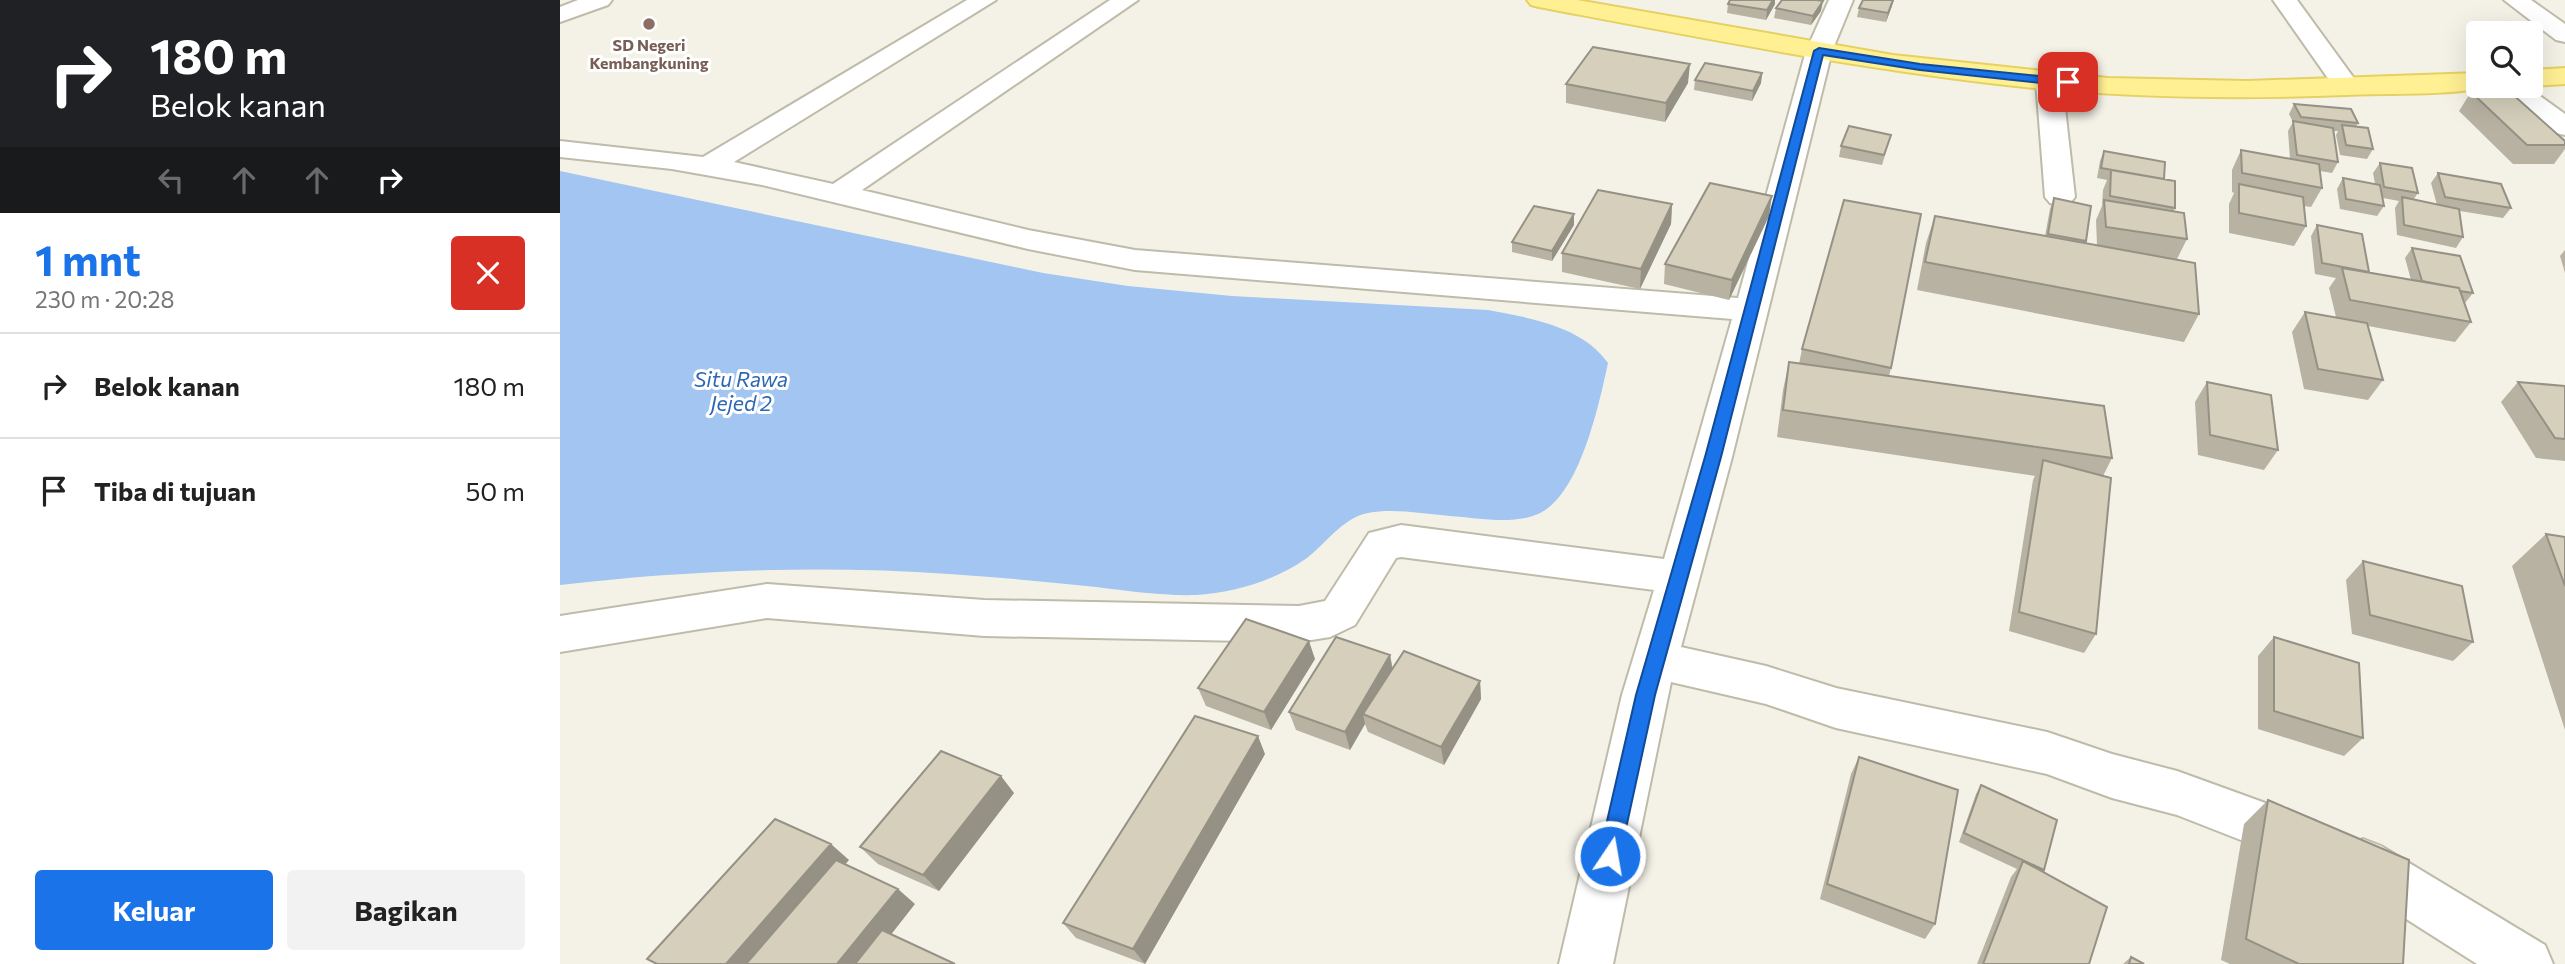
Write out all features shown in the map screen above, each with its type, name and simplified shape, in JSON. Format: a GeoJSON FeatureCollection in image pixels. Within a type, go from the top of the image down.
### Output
{"type":"FeatureCollection","features":[{"type":"Feature","properties":{"kind":"main road"},"geometry":{"type":"LineString","coordinates":[[1539,0],[1897,64],[2049,81],[2172,89],[2348,88],[2466,82]]}},
{"type":"Feature","properties":{"kind":"main road"},"geometry":{"type":"LineString","coordinates":[[2543,77],[2565,76]]}},
{"type":"Feature","properties":{"kind":"street"},"geometry":{"type":"LineString","coordinates":[[560,15],[600,0]]}},
{"type":"Feature","properties":{"kind":"street"},"geometry":{"type":"LineString","coordinates":[[708,166],[984,0]]}},
{"type":"Feature","properties":{"kind":"street"},"geometry":{"type":"LineString","coordinates":[[837,194],[1126,0]]}},
{"type":"Feature","properties":{"kind":"street"},"geometry":{"type":"LineString","coordinates":[[1586,964],[1645,695],[1752,310],[1819,51],[1841,0]]}},
{"type":"Feature","properties":{"kind":"street"},"geometry":{"type":"LineString","coordinates":[[2285,0],[2320,53],[2348,88]]}},
{"type":"Feature","properties":{"kind":"street"},"geometry":{"type":"LineString","coordinates":[[2516,0],[2565,35]]}},
{"type":"Feature","properties":{"kind":"street"},"geometry":{"type":"LineString","coordinates":[[2049,81],[2060,197]]}},
{"type":"Feature","properties":{"kind":"street"},"geometry":{"type":"LineString","coordinates":[[2525,98],[2565,127]]}},
{"type":"Feature","properties":{"kind":"street"},"geometry":{"type":"LineString","coordinates":[[560,149],[708,166],[837,194],[1071,251],[1135,260],[1752,310]]}},
{"type":"Feature","properties":{"kind":"street"},"geometry":{"type":"LineString","coordinates":[[560,634],[767,601],[984,618],[1299,624],[1331,620],[1340,613],[1383,544],[1401,541],[1678,577]]}},
{"type":"Feature","properties":{"kind":"street"},"geometry":{"type":"LineString","coordinates":[[1656,660],[1766,685],[1836,708],[2047,753],[2112,776],[2177,793],[2370,865],[2526,964]]}},
{"type":"Feature","properties":{"kind":"water","name":"Situ Rawa Jejed 2"},"geometry":{"type":"Polygon","coordinates":[[[560,171],[1043,273],[1128,286],[1232,296],[1488,310],[1538,321],[1570,332],[1597,350],[1608,363],[1593,424],[1576,469],[1553,504],[1538,514],[1506,520],[1399,511],[1368,513],[1343,525],[1295,566],[1254,584],[1225,591],[1171,595],[986,577],[852,570],[754,570],[560,585],[560,171]]]}},
{"type":"Feature","properties":{"kind":"building"},"geometry":{"type":"Polygon","coordinates":[[[1730,0],[1773,0],[1767,10],[1728,4],[1730,0]]]}},
{"type":"Feature","properties":{"kind":"building"},"geometry":{"type":"Polygon","coordinates":[[[1782,0],[1823,1],[1813,16],[1776,8],[1782,0]]]}},
{"type":"Feature","properties":{"kind":"building"},"geometry":{"type":"Polygon","coordinates":[[[1863,0],[1893,0],[1888,13],[1859,8],[1863,0]]]}},
{"type":"Feature","properties":{"kind":"building"},"geometry":{"type":"Polygon","coordinates":[[[1593,47],[1690,64],[1666,103],[1566,84],[1593,47]]]}},
{"type":"Feature","properties":{"kind":"building"},"geometry":{"type":"Polygon","coordinates":[[[1705,63],[1762,73],[1753,91],[1695,80],[1705,63]]]}},
{"type":"Feature","properties":{"kind":"building"},"geometry":{"type":"Polygon","coordinates":[[[2477,98],[2517,98],[2565,141],[2565,145],[2527,145],[2477,98]]]}},
{"type":"Feature","properties":{"kind":"building"},"geometry":{"type":"Polygon","coordinates":[[[2294,104],[2351,109],[2358,123],[2301,117],[2294,104]]]}},
{"type":"Feature","properties":{"kind":"building"},"geometry":{"type":"Polygon","coordinates":[[[2293,121],[2333,128],[2338,162],[2297,155],[2293,121]]]}},
{"type":"Feature","properties":{"kind":"building"},"geometry":{"type":"Polygon","coordinates":[[[2342,125],[2368,128],[2373,149],[2346,145],[2342,125]]]}},
{"type":"Feature","properties":{"kind":"building"},"geometry":{"type":"Polygon","coordinates":[[[1849,126],[1891,135],[1884,155],[1841,146],[1849,126]]]}},
{"type":"Feature","properties":{"kind":"building"},"geometry":{"type":"Polygon","coordinates":[[[2241,150],[2319,164],[2322,188],[2242,173],[2241,150]]]}},
{"type":"Feature","properties":{"kind":"building"},"geometry":{"type":"Polygon","coordinates":[[[2104,151],[2165,162],[2164,179],[2101,168],[2104,151]]]}},
{"type":"Feature","properties":{"kind":"building"},"geometry":{"type":"Polygon","coordinates":[[[2380,163],[2412,168],[2418,193],[2384,187],[2380,163]]]}},
{"type":"Feature","properties":{"kind":"building"},"geometry":{"type":"Polygon","coordinates":[[[2111,170],[2175,181],[2175,208],[2110,196],[2111,170]]]}},
{"type":"Feature","properties":{"kind":"building"},"geometry":{"type":"Polygon","coordinates":[[[2438,173],[2501,184],[2511,208],[2445,197],[2438,173]]]}},
{"type":"Feature","properties":{"kind":"building"},"geometry":{"type":"Polygon","coordinates":[[[2343,178],[2380,185],[2384,206],[2346,199],[2343,178]]]}},
{"type":"Feature","properties":{"kind":"building"},"geometry":{"type":"Polygon","coordinates":[[[1710,183],[1772,196],[1732,280],[1665,264],[1710,183]]]}},
{"type":"Feature","properties":{"kind":"building"},"geometry":{"type":"Polygon","coordinates":[[[2239,184],[2303,197],[2306,226],[2239,213],[2239,184]]]}},
{"type":"Feature","properties":{"kind":"building"},"geometry":{"type":"Polygon","coordinates":[[[1598,190],[1672,204],[1641,269],[1562,253],[1598,190]]]}},
{"type":"Feature","properties":{"kind":"building"},"geometry":{"type":"Polygon","coordinates":[[[2402,197],[2459,209],[2463,237],[2404,225],[2402,197]]]}},
{"type":"Feature","properties":{"kind":"building"},"geometry":{"type":"Polygon","coordinates":[[[2054,198],[2091,206],[2086,241],[2048,234],[2054,198]]]}},
{"type":"Feature","properties":{"kind":"building"},"geometry":{"type":"Polygon","coordinates":[[[1844,200],[1921,214],[1891,368],[1802,349],[1844,200]]]}},
{"type":"Feature","properties":{"kind":"building"},"geometry":{"type":"Polygon","coordinates":[[[2104,200],[2184,213],[2187,239],[2106,227],[2104,200]]]}},
{"type":"Feature","properties":{"kind":"building"},"geometry":{"type":"Polygon","coordinates":[[[1534,206],[1574,214],[1552,251],[1512,242],[1534,206]]]}},
{"type":"Feature","properties":{"kind":"building"},"geometry":{"type":"Polygon","coordinates":[[[1935,216],[2195,263],[2199,314],[1925,262],[1935,216]]]}},
{"type":"Feature","properties":{"kind":"building"},"geometry":{"type":"Polygon","coordinates":[[[2317,225],[2362,234],[2369,272],[2322,263],[2317,225]]]}},
{"type":"Feature","properties":{"kind":"building"},"geometry":{"type":"Polygon","coordinates":[[[2412,248],[2460,256],[2473,293],[2422,281],[2412,248]]]}},
{"type":"Feature","properties":{"kind":"building"},"geometry":{"type":"Polygon","coordinates":[[[2342,268],[2459,288],[2471,322],[2350,300],[2342,268]]]}},
{"type":"Feature","properties":{"kind":"building"},"geometry":{"type":"Polygon","coordinates":[[[2305,312],[2367,323],[2383,380],[2318,369],[2305,312]]]}},
{"type":"Feature","properties":{"kind":"building"},"geometry":{"type":"Polygon","coordinates":[[[1789,362],[2104,406],[2112,458],[1783,410],[1789,362]]]}},
{"type":"Feature","properties":{"kind":"building"},"geometry":{"type":"Polygon","coordinates":[[[2207,382],[2271,395],[2278,450],[2210,435],[2207,382]]]}},
{"type":"Feature","properties":{"kind":"building"},"geometry":{"type":"Polygon","coordinates":[[[2518,382],[2565,386],[2565,439],[2555,438],[2518,382]]]}},
{"type":"Feature","properties":{"kind":"building"},"geometry":{"type":"Polygon","coordinates":[[[2043,460],[2111,478],[2096,634],[2019,612],[2043,460]]]}},
{"type":"Feature","properties":{"kind":"building"},"geometry":{"type":"Polygon","coordinates":[[[2546,534],[2565,537],[2565,586],[2546,534]]]}},
{"type":"Feature","properties":{"kind":"building"},"geometry":{"type":"Polygon","coordinates":[[[2363,561],[2462,586],[2473,642],[2370,615],[2363,561]]]}},
{"type":"Feature","properties":{"kind":"building"},"geometry":{"type":"Polygon","coordinates":[[[1246,619],[1309,641],[1264,712],[1198,688],[1246,619]]]}},
{"type":"Feature","properties":{"kind":"building"},"geometry":{"type":"Polygon","coordinates":[[[1336,637],[1390,655],[1345,732],[1289,712],[1336,637]]]}},
{"type":"Feature","properties":{"kind":"building"},"geometry":{"type":"Polygon","coordinates":[[[2274,637],[2359,663],[2363,738],[2274,711],[2274,637]]]}},
{"type":"Feature","properties":{"kind":"building"},"geometry":{"type":"Polygon","coordinates":[[[1404,651],[1480,681],[1441,747],[1363,714],[1404,651]]]}},
{"type":"Feature","properties":{"kind":"building"},"geometry":{"type":"Polygon","coordinates":[[[1195,716],[1258,736],[1133,949],[1063,923],[1195,716]]]}},
{"type":"Feature","properties":{"kind":"building"},"geometry":{"type":"Polygon","coordinates":[[[941,751],[1001,776],[923,875],[860,847],[941,751]]]}},
{"type":"Feature","properties":{"kind":"building"},"geometry":{"type":"Polygon","coordinates":[[[1859,757],[1958,790],[1935,924],[1827,884],[1859,757]]]}},
{"type":"Feature","properties":{"kind":"building"},"geometry":{"type":"Polygon","coordinates":[[[1981,785],[2057,820],[2044,870],[1964,833],[1981,785]]]}},
{"type":"Feature","properties":{"kind":"building"},"geometry":{"type":"Polygon","coordinates":[[[2268,800],[2409,860],[2403,964],[2299,964],[2246,939],[2268,800]]]}},
{"type":"Feature","properties":{"kind":"building"},"geometry":{"type":"Polygon","coordinates":[[[775,819],[831,844],[726,964],[657,964],[647,959],[775,819]]]}},
{"type":"Feature","properties":{"kind":"building"},"geometry":{"type":"Polygon","coordinates":[[[836,860],[898,889],[837,964],[746,964],[836,860]]]}},
{"type":"Feature","properties":{"kind":"building"},"geometry":{"type":"Polygon","coordinates":[[[2023,861],[2107,907],[2089,964],[1983,964],[2023,861]]]}},
{"type":"Feature","properties":{"kind":"building"},"geometry":{"type":"Polygon","coordinates":[[[882,930],[955,964],[855,964],[882,930]]]}},
{"type":"Feature","properties":{"kind":"building"},"geometry":{"type":"Polygon","coordinates":[[[2131,957],[2144,964],[2129,964],[2131,957]]]}},
{"type":"Feature","properties":{"kind":"place","name":"SD Negeri Kembangkuning"},"geometry":{"type":"Point","coordinates":[649,24]}},
{"type":"Feature","properties":{"kind":"route"},"geometry":{"type":"LineString","coordinates":[[1610,856],[1645,695],[1713,457],[1819,51],[1920,67],[2068,82]]}}]}
